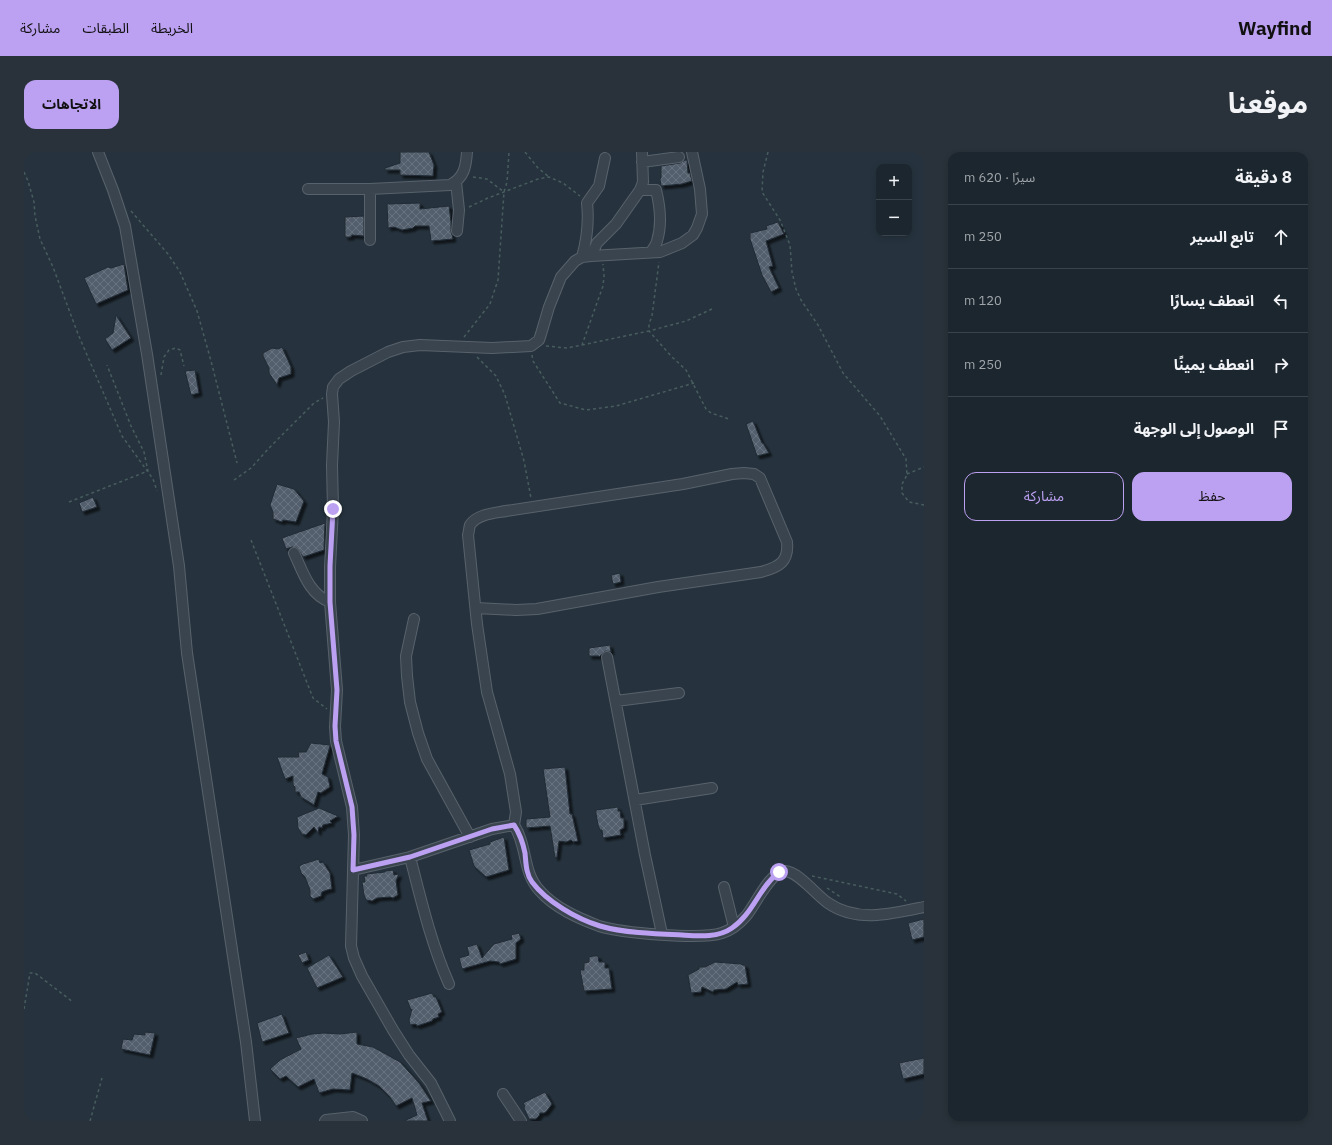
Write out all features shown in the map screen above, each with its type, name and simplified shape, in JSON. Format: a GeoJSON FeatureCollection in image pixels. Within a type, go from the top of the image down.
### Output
{"type":"FeatureCollection","features":[{"type":"Feature","properties":{"kind":"street"},"geometry":{"type":"LineString","coordinates":[[98,152],[125,226],[147,354],[178,559],[187,653],[246,1042],[254,1121]]}},
{"type":"Feature","properties":{"kind":"street"},"geometry":{"type":"LineString","coordinates":[[308,189],[370,189],[450,185],[456,182],[464,173],[467,152]]}},
{"type":"Feature","properties":{"kind":"street"},"geometry":{"type":"LineString","coordinates":[[450,1121],[431,1083],[409,1055],[362,976],[354,958],[351,946],[354,835],[352,807],[336,741],[335,715],[337,690],[330,602],[333,509],[333,387],[340,379],[369,361],[403,347],[420,345],[492,348],[531,346],[535,344],[541,334],[548,307],[561,277],[568,267],[575,261],[591,256],[656,252],[673,248],[688,239],[697,228],[702,214],[701,199],[692,152]]}},
{"type":"Feature","properties":{"kind":"street"},"geometry":{"type":"LineString","coordinates":[[591,256],[597,243],[616,224],[640,190],[643,182],[642,157],[679,157]]}},
{"type":"Feature","properties":{"kind":"street"},"geometry":{"type":"LineString","coordinates":[[591,256],[585,247],[589,218],[587,203],[599,186],[605,158]]}},
{"type":"Feature","properties":{"kind":"street"},"geometry":{"type":"LineString","coordinates":[[456,182],[459,210],[457,231]]}},
{"type":"Feature","properties":{"kind":"street"},"geometry":{"type":"LineString","coordinates":[[370,189],[370,240]]}},
{"type":"Feature","properties":{"kind":"street"},"geometry":{"type":"LineString","coordinates":[[640,190],[656,190],[659,202],[660,218],[656,252]]}},
{"type":"Feature","properties":{"kind":"street"},"geometry":{"type":"LineString","coordinates":[[476,608],[516,610],[537,609],[658,587],[774,569],[783,563],[788,548],[784,532],[760,478],[754,474],[744,472],[683,484],[485,515],[476,520],[470,526],[468,544],[477,624],[487,692],[510,774],[516,812],[514,825],[522,841],[531,881],[553,904],[571,914],[600,926],[632,932],[704,936],[721,933],[734,927],[746,916],[774,875],[784,871],[791,873],[827,903],[841,911],[859,915],[876,915],[920,908]]}},
{"type":"Feature","properties":{"kind":"street"},"geometry":{"type":"LineString","coordinates":[[294,553],[310,588],[324,600],[330,602]]}},
{"type":"Feature","properties":{"kind":"street"},"geometry":{"type":"LineString","coordinates":[[414,619],[406,656],[410,702],[427,759],[470,837]]}},
{"type":"Feature","properties":{"kind":"street"},"geometry":{"type":"LineString","coordinates":[[607,657],[634,800],[662,934]]}},
{"type":"Feature","properties":{"kind":"street"},"geometry":{"type":"LineString","coordinates":[[616,701],[679,693]]}},
{"type":"Feature","properties":{"kind":"street"},"geometry":{"type":"LineString","coordinates":[[634,800],[712,788]]}},
{"type":"Feature","properties":{"kind":"street"},"geometry":{"type":"LineString","coordinates":[[353,870],[410,857],[492,829],[514,825]]}},
{"type":"Feature","properties":{"kind":"street"},"geometry":{"type":"LineString","coordinates":[[410,857],[438,958],[449,984]]}},
{"type":"Feature","properties":{"kind":"street"},"geometry":{"type":"LineString","coordinates":[[724,888],[734,927]]}},
{"type":"Feature","properties":{"kind":"street"},"geometry":{"type":"LineString","coordinates":[[503,1094],[521,1121]]}},
{"type":"Feature","properties":{"kind":"street"},"geometry":{"type":"LineString","coordinates":[[325,1121],[353,1117],[362,1121]]}},
{"type":"Feature","properties":{"kind":"path"},"geometry":{"type":"LineString","coordinates":[[454,346],[465,336],[490,304],[498,280],[504,192],[507,182],[509,152]]}},
{"type":"Feature","properties":{"kind":"path"},"geometry":{"type":"LineString","coordinates":[[525,152],[538,168],[549,177],[572,189],[587,203]]}},
{"type":"Feature","properties":{"kind":"path"},"geometry":{"type":"LineString","coordinates":[[768,152],[763,172],[762,192],[780,220],[790,245],[792,272],[796,289],[801,300],[818,325],[843,373],[880,416],[906,459],[907,475],[902,484],[902,493],[909,502],[924,505]]}},
{"type":"Feature","properties":{"kind":"path"},"geometry":{"type":"LineString","coordinates":[[24,172],[34,202],[34,216],[40,239],[53,267],[78,334],[122,436],[153,479],[159,496]]}},
{"type":"Feature","properties":{"kind":"path"},"geometry":{"type":"LineString","coordinates":[[464,173],[470,176],[487,179],[504,192]]}},
{"type":"Feature","properties":{"kind":"path"},"geometry":{"type":"LineString","coordinates":[[459,210],[538,179],[549,177]]}},
{"type":"Feature","properties":{"kind":"path"},"geometry":{"type":"LineString","coordinates":[[128,207],[168,254],[180,272],[197,311],[237,463]]}},
{"type":"Feature","properties":{"kind":"path"},"geometry":{"type":"LineString","coordinates":[[656,252],[652,316],[649,324],[649,331],[671,356],[686,370],[694,383],[700,400],[706,409],[711,413],[729,419]]}},
{"type":"Feature","properties":{"kind":"path"},"geometry":{"type":"LineString","coordinates":[[582,345],[603,286],[604,265],[591,256]]}},
{"type":"Feature","properties":{"kind":"path"},"geometry":{"type":"LineString","coordinates":[[694,383],[616,406],[586,410],[560,403],[533,361],[531,346],[567,348],[582,345],[649,331],[686,321],[712,309]]}},
{"type":"Feature","properties":{"kind":"path"},"geometry":{"type":"LineString","coordinates":[[159,380],[164,356],[169,350],[176,348],[180,350],[184,366]]}},
{"type":"Feature","properties":{"kind":"path"},"geometry":{"type":"LineString","coordinates":[[477,357],[496,376],[505,394],[524,462],[530,493],[535,507]]}},
{"type":"Feature","properties":{"kind":"path"},"geometry":{"type":"LineString","coordinates":[[107,365],[131,426],[144,452],[148,471]]}},
{"type":"Feature","properties":{"kind":"path"},"geometry":{"type":"LineString","coordinates":[[234,480],[251,468],[314,403],[332,394]]}},
{"type":"Feature","properties":{"kind":"path"},"geometry":{"type":"LineString","coordinates":[[907,475],[924,467]]}},
{"type":"Feature","properties":{"kind":"path"},"geometry":{"type":"LineString","coordinates":[[69,502],[148,471]]}},
{"type":"Feature","properties":{"kind":"path"},"geometry":{"type":"LineString","coordinates":[[251,540],[313,698],[335,715]]}},
{"type":"Feature","properties":{"kind":"path"},"geometry":{"type":"LineString","coordinates":[[812,878],[806,874],[897,894],[920,908]]}},
{"type":"Feature","properties":{"kind":"path"},"geometry":{"type":"LineString","coordinates":[[824,887],[842,899]]}},
{"type":"Feature","properties":{"kind":"path"},"geometry":{"type":"LineString","coordinates":[[24,1009],[30,973],[35,973],[73,1002]]}},
{"type":"Feature","properties":{"kind":"path"},"geometry":{"type":"LineString","coordinates":[[90,1121],[102,1078]]}},
{"type":"Feature","properties":{"kind":"building"},"geometry":{"type":"Polygon","coordinates":[[[400,152],[429,152],[434,165],[433,176],[400,175],[400,170],[385,170],[385,168],[400,163],[400,152]]]}},
{"type":"Feature","properties":{"kind":"building"},"geometry":{"type":"Polygon","coordinates":[[[687,160],[688,173],[690,173],[692,181],[682,184],[661,186],[661,166],[680,163],[687,160]]]}},
{"type":"Feature","properties":{"kind":"building"},"geometry":{"type":"Polygon","coordinates":[[[420,203],[420,209],[449,206],[453,239],[431,241],[429,226],[415,226],[413,228],[402,230],[394,227],[388,228],[387,204],[420,203]]]}},
{"type":"Feature","properties":{"kind":"building"},"geometry":{"type":"Polygon","coordinates":[[[364,216],[364,236],[352,235],[351,237],[345,237],[345,217],[364,216]]]}},
{"type":"Feature","properties":{"kind":"building"},"geometry":{"type":"Polygon","coordinates":[[[778,222],[784,234],[766,241],[773,266],[769,267],[779,288],[771,292],[762,275],[750,239],[750,233],[767,229],[766,226],[778,222]]]}},
{"type":"Feature","properties":{"kind":"building"},"geometry":{"type":"Polygon","coordinates":[[[124,264],[128,290],[96,304],[84,278],[108,267],[111,268],[124,264]]]}},
{"type":"Feature","properties":{"kind":"building"},"geometry":{"type":"Polygon","coordinates":[[[116,315],[131,338],[112,350],[105,339],[113,333],[116,315]]]}},
{"type":"Feature","properties":{"kind":"building"},"geometry":{"type":"Polygon","coordinates":[[[282,347],[291,367],[291,374],[279,378],[277,385],[269,373],[269,368],[263,353],[272,348],[278,349],[282,347]]]}},
{"type":"Feature","properties":{"kind":"building"},"geometry":{"type":"Polygon","coordinates":[[[195,370],[199,393],[191,395],[185,371],[195,370]]]}},
{"type":"Feature","properties":{"kind":"building"},"geometry":{"type":"Polygon","coordinates":[[[753,421],[762,443],[769,453],[757,456],[746,424],[753,421]]]}},
{"type":"Feature","properties":{"kind":"building"},"geometry":{"type":"Polygon","coordinates":[[[277,484],[294,489],[304,501],[296,522],[283,520],[282,522],[273,519],[273,512],[270,505],[277,484]]]}},
{"type":"Feature","properties":{"kind":"building"},"geometry":{"type":"Polygon","coordinates":[[[93,497],[97,507],[82,512],[79,503],[93,497]]]}},
{"type":"Feature","properties":{"kind":"building"},"geometry":{"type":"Polygon","coordinates":[[[325,523],[324,550],[303,557],[297,548],[292,547],[286,549],[282,538],[325,523]]]}},
{"type":"Feature","properties":{"kind":"building"},"geometry":{"type":"Polygon","coordinates":[[[620,573],[621,582],[613,584],[611,575],[620,573]]]}},
{"type":"Feature","properties":{"kind":"building"},"geometry":{"type":"Polygon","coordinates":[[[610,645],[611,652],[605,651],[599,657],[589,656],[589,648],[610,645]]]}},
{"type":"Feature","properties":{"kind":"building"},"geometry":{"type":"Polygon","coordinates":[[[311,743],[330,745],[322,774],[328,777],[330,787],[321,793],[318,792],[314,805],[301,797],[299,792],[295,792],[293,776],[285,779],[277,757],[299,757],[298,752],[306,752],[311,743]]]}},
{"type":"Feature","properties":{"kind":"building"},"geometry":{"type":"Polygon","coordinates":[[[565,767],[570,814],[572,814],[578,841],[559,841],[557,857],[555,858],[550,826],[526,828],[526,819],[550,817],[543,769],[565,767]]]}},
{"type":"Feature","properties":{"kind":"building"},"geometry":{"type":"Polygon","coordinates":[[[618,807],[621,818],[624,818],[624,828],[620,830],[621,835],[603,838],[602,830],[600,830],[598,825],[596,810],[618,807]]]}},
{"type":"Feature","properties":{"kind":"building"},"geometry":{"type":"Polygon","coordinates":[[[319,808],[338,816],[330,821],[332,823],[323,825],[322,828],[319,827],[318,833],[314,827],[306,835],[302,834],[298,828],[297,817],[319,808]]]}},
{"type":"Feature","properties":{"kind":"building"},"geometry":{"type":"Polygon","coordinates":[[[504,837],[509,870],[486,877],[474,866],[469,850],[490,844],[490,842],[504,837]]]}},
{"type":"Feature","properties":{"kind":"building"},"geometry":{"type":"Polygon","coordinates":[[[319,859],[320,863],[323,862],[330,873],[332,889],[322,892],[321,896],[313,899],[310,896],[310,890],[299,866],[319,859]]]}},
{"type":"Feature","properties":{"kind":"building"},"geometry":{"type":"Polygon","coordinates":[[[393,870],[394,875],[399,874],[396,881],[398,895],[393,898],[377,898],[372,901],[366,900],[362,882],[365,882],[364,876],[367,876],[366,874],[393,870]]]}},
{"type":"Feature","properties":{"kind":"building"},"geometry":{"type":"Polygon","coordinates":[[[924,919],[924,937],[912,940],[908,923],[924,919]]]}},
{"type":"Feature","properties":{"kind":"building"},"geometry":{"type":"Polygon","coordinates":[[[519,933],[521,939],[516,943],[516,959],[500,964],[499,962],[490,961],[462,969],[459,958],[469,955],[467,947],[477,944],[482,958],[494,944],[512,939],[511,935],[519,933]]]}},
{"type":"Feature","properties":{"kind":"building"},"geometry":{"type":"Polygon","coordinates":[[[306,952],[309,960],[302,963],[298,955],[306,952]]]}},
{"type":"Feature","properties":{"kind":"building"},"geometry":{"type":"Polygon","coordinates":[[[329,955],[343,977],[317,988],[307,968],[329,955]]]}},
{"type":"Feature","properties":{"kind":"building"},"geometry":{"type":"Polygon","coordinates":[[[598,956],[599,962],[605,962],[605,968],[609,968],[612,989],[584,991],[580,970],[584,970],[584,963],[589,962],[589,957],[598,956]]]}},
{"type":"Feature","properties":{"kind":"building"},"geometry":{"type":"Polygon","coordinates":[[[715,962],[745,965],[748,984],[738,985],[737,982],[726,989],[714,990],[713,992],[702,987],[701,992],[691,993],[688,975],[699,969],[699,967],[705,967],[715,962]]]}},
{"type":"Feature","properties":{"kind":"building"},"geometry":{"type":"Polygon","coordinates":[[[432,993],[434,997],[436,997],[442,1012],[438,1014],[439,1017],[417,1026],[416,1024],[410,1025],[409,1020],[412,1009],[411,1010],[407,1000],[432,993]]]}},
{"type":"Feature","properties":{"kind":"building"},"geometry":{"type":"Polygon","coordinates":[[[282,1014],[289,1033],[262,1042],[257,1023],[282,1014]]]}},
{"type":"Feature","properties":{"kind":"building"},"geometry":{"type":"Polygon","coordinates":[[[145,1032],[155,1033],[150,1055],[121,1049],[123,1039],[132,1040],[134,1034],[145,1035],[145,1032]]]}},
{"type":"Feature","properties":{"kind":"building"},"geometry":{"type":"Polygon","coordinates":[[[357,1032],[357,1044],[373,1047],[400,1062],[419,1083],[431,1101],[422,1103],[428,1121],[404,1121],[417,1115],[412,1098],[396,1106],[390,1097],[379,1086],[352,1073],[350,1090],[333,1089],[319,1093],[314,1079],[298,1087],[286,1076],[280,1079],[270,1069],[280,1060],[301,1049],[296,1038],[312,1034],[340,1034],[357,1032]]]}},
{"type":"Feature","properties":{"kind":"building"},"geometry":{"type":"Polygon","coordinates":[[[924,1058],[924,1074],[903,1079],[899,1063],[924,1058]]]}},
{"type":"Feature","properties":{"kind":"building"},"geometry":{"type":"Polygon","coordinates":[[[545,1092],[552,1104],[546,1112],[540,1113],[536,1119],[529,1119],[523,1103],[545,1092]]]}},
{"type":"Feature","properties":{"kind":"route"},"geometry":{"type":"LineString","coordinates":[[333,509],[330,602],[337,690],[335,726],[336,741],[352,807],[354,835],[353,870],[410,857],[492,829],[514,825],[519,832],[522,841],[531,881],[553,904],[571,914],[600,926],[632,932],[704,936],[721,933],[732,929],[746,916],[774,875],[779,872]]}}]}
